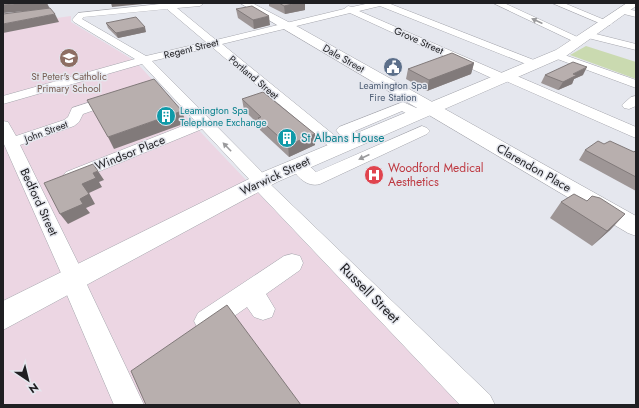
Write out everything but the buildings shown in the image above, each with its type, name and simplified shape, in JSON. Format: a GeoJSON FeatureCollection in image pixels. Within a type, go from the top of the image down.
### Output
{"type":"FeatureCollection","features":[{"type":"Feature","properties":{"kind":"main road","name":"Dale Street"},"geometry":{"type":"LineString","coordinates":[[245,3],[254,5],[287,25],[418,114]]}},
{"type":"Feature","properties":{"kind":"main road","name":"Warwick Street"},"geometry":{"type":"LineString","coordinates":[[3,316],[260,182],[556,55],[585,38],[630,7]]}},
{"type":"Feature","properties":{"kind":"main road","name":"Clarendon Place"},"geometry":{"type":"LineString","coordinates":[[418,114],[636,227]]}},
{"type":"Feature","properties":{"kind":"street"},"geometry":{"type":"LineString","coordinates":[[169,6],[200,3]]}},
{"type":"Feature","properties":{"kind":"street","name":"Grove Street"},"geometry":{"type":"LineString","coordinates":[[335,3],[636,133]]}},
{"type":"Feature","properties":{"kind":"street"},"geometry":{"type":"LineString","coordinates":[[380,3],[534,64]]}},
{"type":"Feature","properties":{"kind":"street","name":"Regent Street"},"geometry":{"type":"LineString","coordinates":[[3,100],[144,60],[380,3]]}},
{"type":"Feature","properties":{"kind":"street"},"geometry":{"type":"LineString","coordinates":[[497,3],[585,38],[636,47]]}},
{"type":"Feature","properties":{"kind":"street"},"geometry":{"type":"LineString","coordinates":[[556,3],[607,23]]}},
{"type":"Feature","properties":{"kind":"street","name":"Russell Street"},"geometry":{"type":"LineString","coordinates":[[169,6],[102,9],[81,15],[77,20],[144,60],[158,84],[204,123],[260,182],[480,405]]}},
{"type":"Feature","properties":{"kind":"street","name":"Portland Street"},"geometry":{"type":"LineString","coordinates":[[169,6],[213,43],[249,67],[339,147]]}},
{"type":"Feature","properties":{"kind":"street"},"geometry":{"type":"LineString","coordinates":[[556,55],[636,84]]}},
{"type":"Feature","properties":{"kind":"street","name":"John Street"},"geometry":{"type":"LineString","coordinates":[[11,143],[68,123],[74,119],[77,111],[129,93]]}},
{"type":"Feature","properties":{"kind":"street"},"geometry":{"type":"LineString","coordinates":[[298,165],[314,180],[422,131],[418,114]]}},
{"type":"Feature","properties":{"kind":"street","name":"Windsor Place"},"geometry":{"type":"LineString","coordinates":[[47,186],[204,123]]}},
{"type":"Feature","properties":{"kind":"street","name":"Bedford Street"},"geometry":{"type":"LineString","coordinates":[[3,125],[11,143],[47,186],[76,288],[128,385]]}},
{"type":"Feature","properties":{"kind":"street"},"geometry":{"type":"LineString","coordinates":[[188,333],[256,301],[292,263]]}},
{"type":"Feature","properties":{"kind":"shaded area"},"geometry":{"type":"Polygon","coordinates":[[[71,16],[71,22],[135,61],[207,139],[460,405],[3,405],[3,19],[49,19],[71,16]]]}},
{"type":"Feature","properties":{"kind":"green space"},"geometry":{"type":"Polygon","coordinates":[[[586,46],[636,62],[636,79],[570,55],[586,46]]]}},
{"type":"Feature","properties":{"kind":"place","name":"St Peter's Catholic Primary School"},"geometry":{"type":"Point","coordinates":[69,58]}},
{"type":"Feature","properties":{"kind":"place","name":"Leamington Spa Fire Station"},"geometry":{"type":"Point","coordinates":[393,67]}},
{"type":"Feature","properties":{"kind":"place","name":"Leamington Spa Telephone Exchange"},"geometry":{"type":"Point","coordinates":[166,116]}},
{"type":"Feature","properties":{"kind":"place","name":"St Albans House"},"geometry":{"type":"Point","coordinates":[287,138]}},
{"type":"Feature","properties":{"kind":"place","name":"Woodford Medical Aesthetics"},"geometry":{"type":"Point","coordinates":[374,175]}}]}
